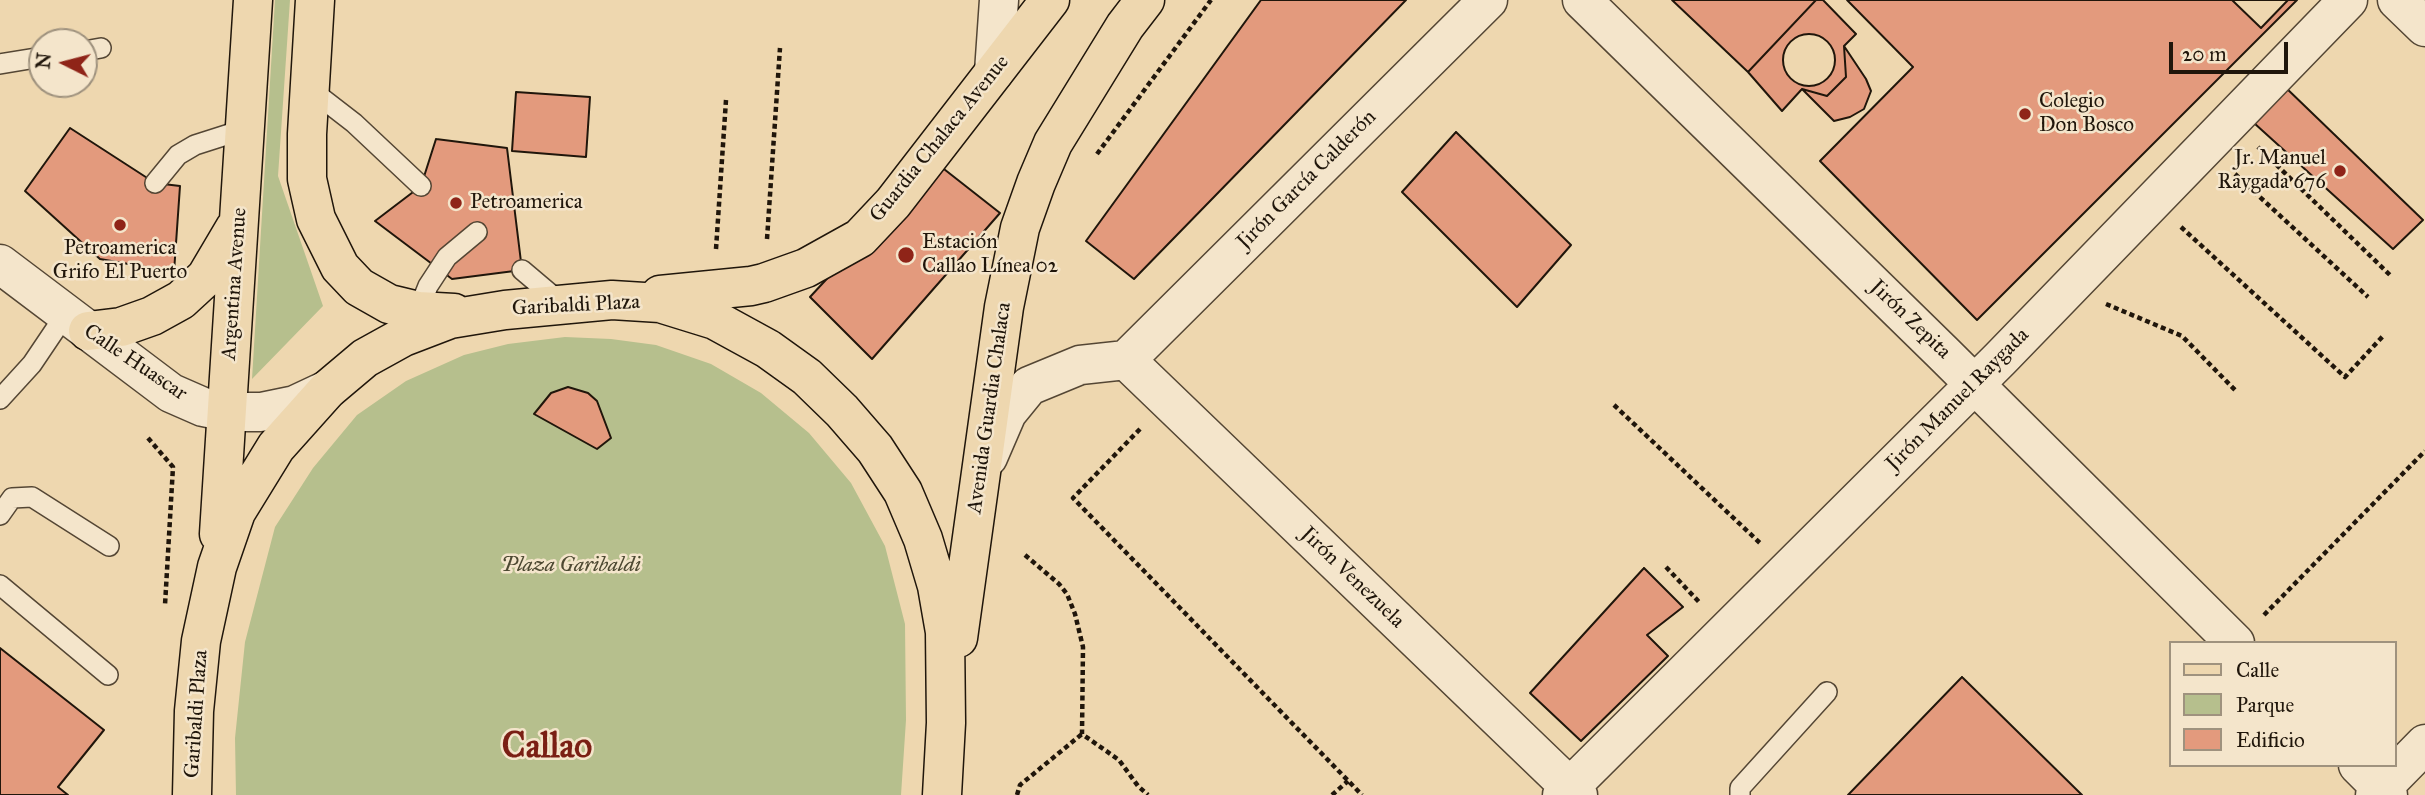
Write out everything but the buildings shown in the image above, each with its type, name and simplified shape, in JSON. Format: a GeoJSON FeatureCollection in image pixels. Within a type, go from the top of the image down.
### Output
{"type":"FeatureCollection","features":[{"type":"Feature","properties":{"kind":"main road","name":"Argentina Avenue"},"geometry":{"type":"LineString","coordinates":[[217,568],[253,0]]}},
{"type":"Feature","properties":{"kind":"main road"},"geometry":{"type":"LineString","coordinates":[[315,0],[307,179],[316,219],[340,267],[359,287],[389,304],[418,311],[446,313],[505,310]]}},
{"type":"Feature","properties":{"kind":"main road","name":"Guardia Chalaca Avenue"},"geometry":{"type":"LineString","coordinates":[[612,300],[764,283],[806,268],[860,238],[893,203],[1049,0]]}},
{"type":"Feature","properties":{"kind":"main road","name":"Avenida Guardia Chalaca"},"geometry":{"type":"LineString","coordinates":[[946,723],[1004,307],[1020,228],[1035,183],[1053,143],[1125,26],[1145,0]]}},
{"type":"Feature","properties":{"kind":"main road"},"geometry":{"type":"LineString","coordinates":[[77,323],[121,327],[152,316],[181,300],[206,277],[238,223]]}},
{"type":"Feature","properties":{"kind":"main road","name":"Garibaldi Plaza"},"geometry":{"type":"LineString","coordinates":[[192,795],[194,711],[201,641],[217,568],[236,512],[276,447],[327,390],[365,358],[403,337],[450,319],[505,310],[612,300],[660,303],[715,320],[768,349],[807,377],[842,411],[875,449],[903,492],[923,539],[937,586],[945,632],[946,723],[942,795]]}},
{"type":"Feature","properties":{"kind":"street"},"geometry":{"type":"LineString","coordinates":[[994,72],[999,0]]}},
{"type":"Feature","properties":{"kind":"street","name":"Jirón García Calderón"},"geometry":{"type":"LineString","coordinates":[[1126,360],[1488,0]]}},
{"type":"Feature","properties":{"kind":"street","name":"Jirón Zepita"},"geometry":{"type":"LineString","coordinates":[[1582,0],[1975,384],[2245,633]]}},
{"type":"Feature","properties":{"kind":"street","name":"Jirón Manuel Raygada"},"geometry":{"type":"LineString","coordinates":[[1570,792],[1975,384],[2348,0]]}},
{"type":"Feature","properties":{"kind":"street"},"geometry":{"type":"LineString","coordinates":[[2398,0],[2425,27]]}},
{"type":"Feature","properties":{"kind":"street","name":"Calle Huascar"},"geometry":{"type":"LineString","coordinates":[[0,264],[171,393],[203,407],[227,412],[261,412],[295,405],[327,390]]}},
{"type":"Feature","properties":{"kind":"street"},"geometry":{"type":"LineString","coordinates":[[979,477],[1007,413],[1029,387],[1080,365],[1126,360]]}},
{"type":"Feature","properties":{"kind":"street","name":"Jirón Venezuela"},"geometry":{"type":"LineString","coordinates":[[1126,360],[1570,792]]}},
{"type":"Feature","properties":{"kind":"street"},"geometry":{"type":"LineString","coordinates":[[2375,786],[2425,744]]}},
{"type":"Feature","properties":{"kind":"lane"},"geometry":{"type":"LineString","coordinates":[[0,64],[28,59]]}},
{"type":"Feature","properties":{"kind":"lane"},"geometry":{"type":"LineString","coordinates":[[310,89],[354,123],[421,186]]}},
{"type":"Feature","properties":{"kind":"lane"},"geometry":{"type":"LineString","coordinates":[[155,183],[178,155],[195,145],[245,129]]}},
{"type":"Feature","properties":{"kind":"lane"},"geometry":{"type":"LineString","coordinates":[[418,311],[428,286],[442,264],[477,232]]}},
{"type":"Feature","properties":{"kind":"lane"},"geometry":{"type":"LineString","coordinates":[[522,270],[562,304]]}},
{"type":"Feature","properties":{"kind":"lane"},"geometry":{"type":"LineString","coordinates":[[0,399],[32,364],[77,323]]}},
{"type":"Feature","properties":{"kind":"lane"},"geometry":{"type":"LineString","coordinates":[[0,515],[12,498],[32,497],[109,546]]}},
{"type":"Feature","properties":{"kind":"lane"},"geometry":{"type":"LineString","coordinates":[[0,585],[108,675]]}},
{"type":"Feature","properties":{"kind":"lane"},"geometry":{"type":"LineString","coordinates":[[1740,795],[1740,788],[1828,692]]}},
{"type":"Feature","properties":{"kind":"path"},"geometry":{"type":"LineString","coordinates":[[1092,160],[1211,0]]}},
{"type":"Feature","properties":{"kind":"path"},"geometry":{"type":"LineString","coordinates":[[764,283],[780,48]]}},
{"type":"Feature","properties":{"kind":"path"},"geometry":{"type":"LineString","coordinates":[[713,290],[726,100]]}},
{"type":"Feature","properties":{"kind":"path"},"geometry":{"type":"LineString","coordinates":[[2219,134],[2391,276]]}},
{"type":"Feature","properties":{"kind":"path"},"geometry":{"type":"LineString","coordinates":[[2219,134],[2368,297]]}},
{"type":"Feature","properties":{"kind":"path"},"geometry":{"type":"LineString","coordinates":[[2153,201],[2345,377],[2384,335]]}},
{"type":"Feature","properties":{"kind":"path"},"geometry":{"type":"LineString","coordinates":[[2068,289],[2182,335],[2236,391]]}},
{"type":"Feature","properties":{"kind":"path"},"geometry":{"type":"LineString","coordinates":[[1168,401],[1073,498],[1362,795]]}},
{"type":"Feature","properties":{"kind":"path"},"geometry":{"type":"LineString","coordinates":[[1614,405],[1789,570]]}},
{"type":"Feature","properties":{"kind":"path"},"geometry":{"type":"LineString","coordinates":[[2245,633],[2425,451]]}},
{"type":"Feature","properties":{"kind":"path"},"geometry":{"type":"LineString","coordinates":[[1017,795],[1020,785],[1082,734],[1083,648],[1075,614],[1067,594],[1059,584],[1025,555]]}},
{"type":"Feature","properties":{"kind":"path"},"geometry":{"type":"LineString","coordinates":[[1666,567],[1727,631]]}},
{"type":"Feature","properties":{"kind":"path"},"geometry":{"type":"LineString","coordinates":[[1082,734],[1119,760],[1148,795]]}},
{"type":"Feature","properties":{"kind":"path"},"geometry":{"type":"LineString","coordinates":[[1332,795],[1348,781]]}},
{"type":"Feature","properties":{"kind":"green space"},"geometry":{"type":"Polygon","coordinates":[[[275,0],[290,0],[278,176],[323,306],[252,379],[275,0]]]}},
{"type":"Feature","properties":{"kind":"green space","name":"Plaza Garibaldi"},"geometry":{"type":"Polygon","coordinates":[[[565,337],[656,345],[711,364],[761,393],[809,433],[851,483],[885,546],[905,624],[906,720],[901,795],[236,795],[235,738],[245,642],[275,527],[313,468],[357,415],[406,381],[464,355],[508,344],[565,337]]]}},
{"type":"Feature","properties":{"kind":"place","name":"Colegio Don Bosco"},"geometry":{"type":"Point","coordinates":[2025,114]}},
{"type":"Feature","properties":{"kind":"place","name":"Jr. Manuel Raygada 676"},"geometry":{"type":"Point","coordinates":[2340,171]}},
{"type":"Feature","properties":{"kind":"place","name":"Petroamerica"},"geometry":{"type":"Point","coordinates":[456,203]}},
{"type":"Feature","properties":{"kind":"place","name":"Petroamerica Grifo El Puerto"},"geometry":{"type":"Point","coordinates":[120,225]}},
{"type":"Feature","properties":{"kind":"place","name":"Estación Callao Línea 02"},"geometry":{"type":"Point","coordinates":[906,255]}},
{"type":"Feature","properties":{"kind":"district","name":"Callao"},"geometry":{"type":"Point","coordinates":[547,748]}}]}
